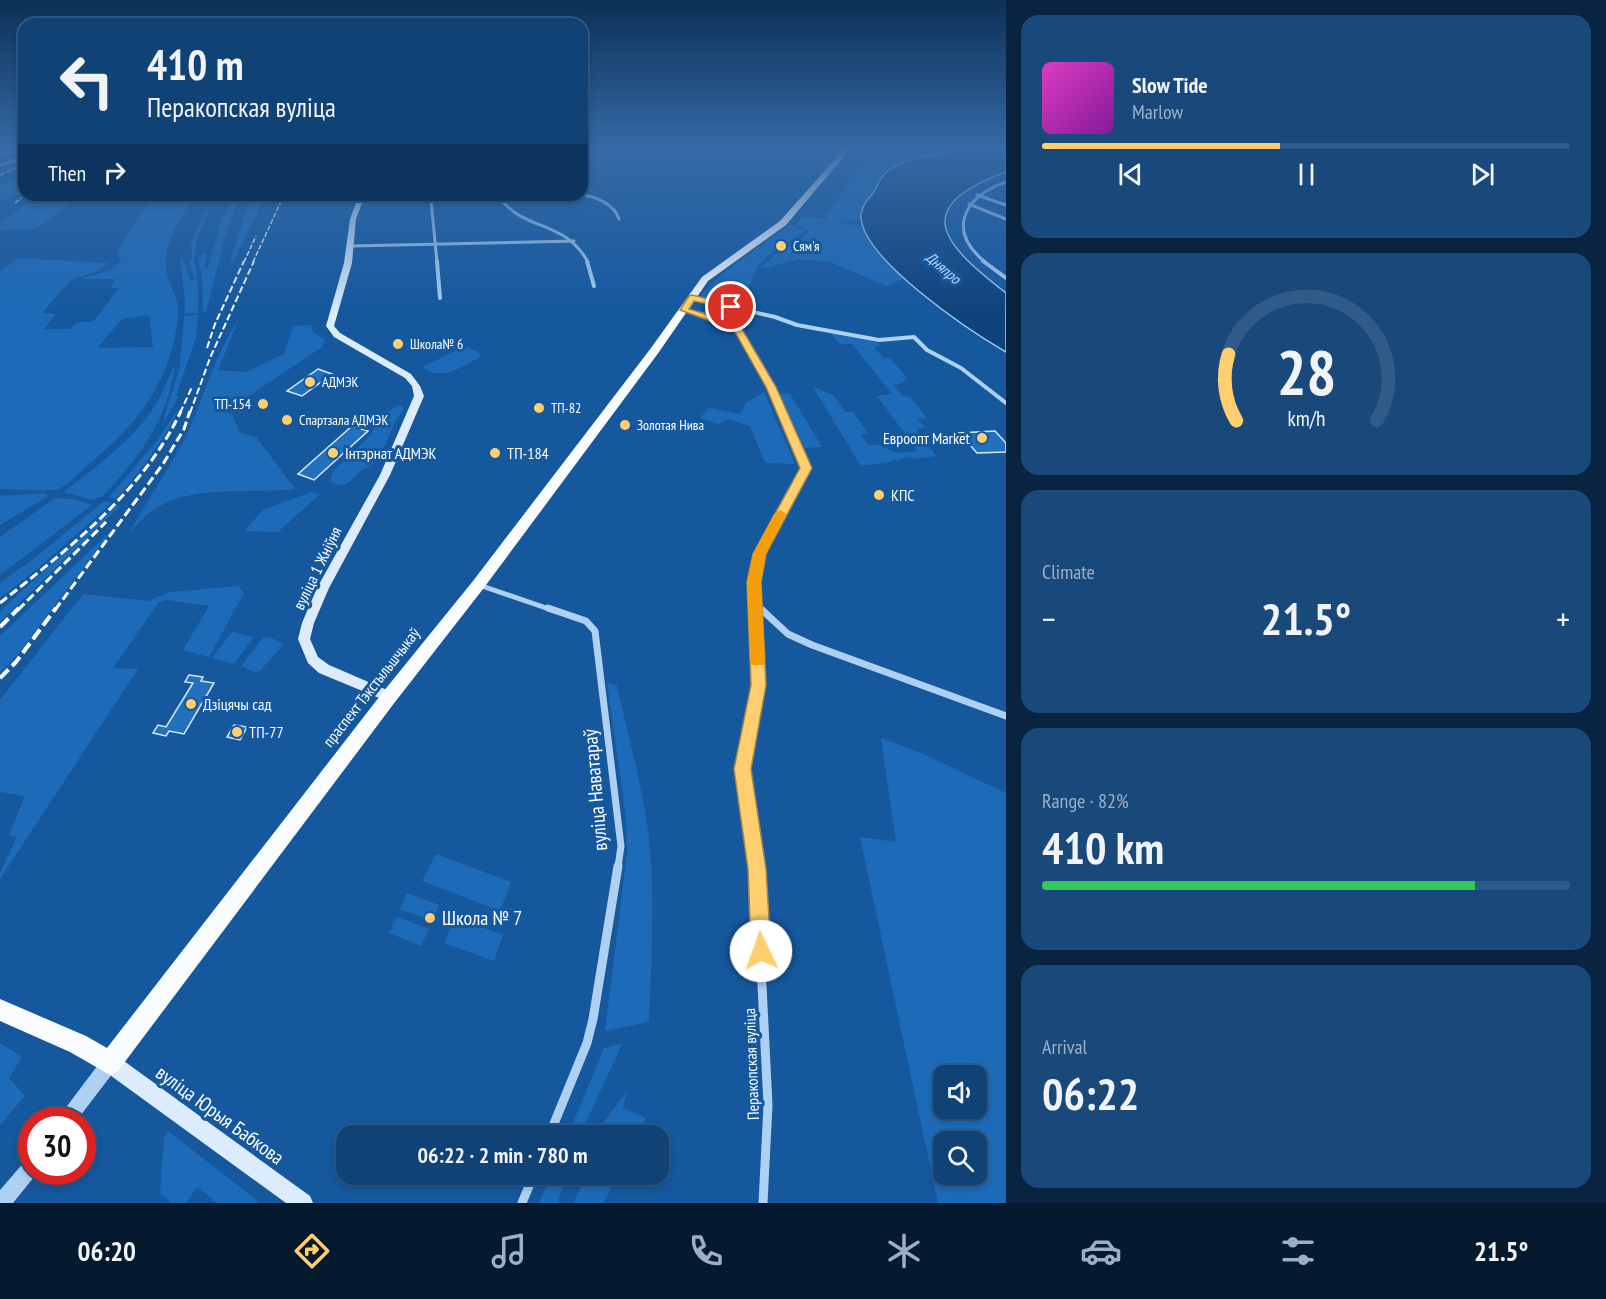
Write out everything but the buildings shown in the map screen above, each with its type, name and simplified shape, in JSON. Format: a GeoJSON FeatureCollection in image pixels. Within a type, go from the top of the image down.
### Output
{"type":"FeatureCollection","features":[{"type":"Feature","properties":{"kind":"main road"},"geometry":{"type":"LineString","coordinates":[[352,246],[353,219],[358,203]]}},
{"type":"Feature","properties":{"kind":"main road","name":"праспект Тэкстыльшчыкаў"},"geometry":{"type":"LineString","coordinates":[[110,1063],[389,697],[478,585],[705,279],[783,223],[800,203]]}},
{"type":"Feature","properties":{"kind":"main road","name":"вуліца 1 Жніўня"},"geometry":{"type":"LineString","coordinates":[[352,246],[330,326],[337,334],[395,368],[413,382],[419,396],[385,475],[323,588],[304,639],[313,660],[324,669],[389,697]]}},
{"type":"Feature","properties":{"kind":"main road"},"geometry":{"type":"LineString","coordinates":[[0,1010],[78,1044],[110,1063]]}},
{"type":"Feature","properties":{"kind":"main road","name":"вуліца Юрыя Бабкова"},"geometry":{"type":"LineString","coordinates":[[110,1063],[303,1203]]}},
{"type":"Feature","properties":{"kind":"street"},"geometry":{"type":"LineString","coordinates":[[431,203],[440,298]]}},
{"type":"Feature","properties":{"kind":"street"},"geometry":{"type":"LineString","coordinates":[[502,203],[507,211],[554,230],[574,241],[587,257],[594,286]]}},
{"type":"Feature","properties":{"kind":"street"},"geometry":{"type":"LineString","coordinates":[[604,203],[614,208],[619,219]]}},
{"type":"Feature","properties":{"kind":"street"},"geometry":{"type":"LineString","coordinates":[[1006,219],[969,204],[964,220],[966,240],[983,260],[1006,278]]}},
{"type":"Feature","properties":{"kind":"street"},"geometry":{"type":"LineString","coordinates":[[352,246],[574,241]]}},
{"type":"Feature","properties":{"kind":"street"},"geometry":{"type":"LineString","coordinates":[[692,298],[775,317],[797,325],[879,340],[914,337],[927,350],[962,368],[1006,403]]}},
{"type":"Feature","properties":{"kind":"street","name":"Перакопская вуліца"},"geometry":{"type":"LineString","coordinates":[[684,310],[722,322],[739,331],[771,387],[806,468],[760,554],[754,582],[759,685],[742,769],[757,869],[763,991],[768,1105],[763,1203]]}},
{"type":"Feature","properties":{"kind":"street","name":"вуліца Наватараў"},"geometry":{"type":"LineString","coordinates":[[478,585],[586,621],[595,631],[599,652],[621,846],[593,1019],[586,1043],[553,1125]]}},
{"type":"Feature","properties":{"kind":"street"},"geometry":{"type":"LineString","coordinates":[[754,604],[788,634],[812,645],[1006,716]]}},
{"type":"Feature","properties":{"kind":"street","name":"праспект Тэкстыльшчыкаў"},"geometry":{"type":"LineString","coordinates":[[77,1107],[110,1063]]}},
{"type":"Feature","properties":{"kind":"street"},"geometry":{"type":"LineString","coordinates":[[1,1203],[18,1183]]}},
{"type":"Feature","properties":{"kind":"street"},"geometry":{"type":"LineString","coordinates":[[522,1203],[529,1185]]}},
{"type":"Feature","properties":{"kind":"shaded area"},"geometry":{"type":"Polygon","coordinates":[[[28,203],[70,203],[36,229],[0,230],[2,221],[28,203]]]}},
{"type":"Feature","properties":{"kind":"shaded area"},"geometry":{"type":"Polygon","coordinates":[[[148,203],[190,203],[172,234],[166,255],[168,278],[176,297],[178,312],[174,340],[159,382],[136,418],[121,435],[63,487],[48,490],[0,489],[0,272],[18,258],[109,263],[98,271],[71,280],[42,313],[56,314],[44,329],[70,329],[76,323],[94,321],[119,288],[111,288],[115,279],[81,279],[112,269],[121,260],[117,253],[148,203]],[[149,315],[122,319],[97,348],[153,347],[149,315]]]}},
{"type":"Feature","properties":{"kind":"shaded area"},"geometry":{"type":"Polygon","coordinates":[[[211,203],[214,203],[197,239],[194,258],[198,287],[198,313],[184,314],[185,302],[180,258],[183,258],[190,280],[195,280],[189,262],[192,261],[191,240],[211,203]]]}},
{"type":"Feature","properties":{"kind":"shaded area"},"geometry":{"type":"Polygon","coordinates":[[[230,203],[238,203],[225,237],[206,312],[203,313],[202,277],[198,260],[203,254],[207,254],[204,268],[208,268],[221,221],[230,203]]]}},
{"type":"Feature","properties":{"kind":"shaded area"},"geometry":{"type":"Polygon","coordinates":[[[250,203],[262,203],[233,262],[230,262],[250,203]]]}},
{"type":"Feature","properties":{"kind":"shaded area"},"geometry":{"type":"Polygon","coordinates":[[[835,203],[866,203],[861,220],[834,222],[825,218],[835,203]]]}},
{"type":"Feature","properties":{"kind":"shaded area"},"geometry":{"type":"Polygon","coordinates":[[[802,217],[864,227],[873,246],[904,278],[887,286],[829,262],[800,259],[760,269],[775,255],[810,232],[795,224],[802,217]]]}},
{"type":"Feature","properties":{"kind":"shaded area"},"geometry":{"type":"Polygon","coordinates":[[[790,224],[804,230],[762,261],[753,276],[742,307],[700,296],[724,272],[790,224]]]}},
{"type":"Feature","properties":{"kind":"shaded area"},"geometry":{"type":"Polygon","coordinates":[[[198,315],[196,337],[176,396],[179,396],[162,425],[180,366],[184,316],[198,315]]]}},
{"type":"Feature","properties":{"kind":"shaded area"},"geometry":{"type":"Polygon","coordinates":[[[239,319],[218,370],[246,372],[284,354],[293,326],[311,325],[313,332],[325,340],[322,347],[225,412],[232,414],[240,433],[256,437],[295,489],[204,493],[186,496],[155,509],[128,535],[187,434],[216,362],[239,319]]]}},
{"type":"Feature","properties":{"kind":"shaded area"},"geometry":{"type":"Polygon","coordinates":[[[831,333],[878,343],[880,346],[874,347],[883,358],[890,358],[907,378],[902,383],[894,385],[903,396],[910,397],[927,418],[918,419],[925,428],[916,429],[936,456],[915,459],[908,457],[861,466],[813,387],[833,395],[845,412],[853,412],[868,433],[860,434],[868,445],[879,445],[896,453],[918,451],[877,396],[892,394],[852,344],[840,344],[831,333]]]}},
{"type":"Feature","properties":{"kind":"shaded area"},"geometry":{"type":"Polygon","coordinates":[[[465,346],[479,352],[480,357],[444,373],[430,372],[423,367],[465,346]]]}},
{"type":"Feature","properties":{"kind":"shaded area"},"geometry":{"type":"Polygon","coordinates":[[[175,364],[166,403],[159,421],[140,452],[102,497],[94,500],[64,492],[115,451],[138,428],[157,402],[175,364]]]}},
{"type":"Feature","properties":{"kind":"shaded area"},"geometry":{"type":"Polygon","coordinates":[[[764,392],[795,464],[765,463],[750,426],[728,419],[718,424],[700,418],[709,408],[740,414],[746,403],[764,392]]]}},
{"type":"Feature","properties":{"kind":"shaded area"},"geometry":{"type":"Polygon","coordinates":[[[778,393],[790,394],[822,447],[805,448],[778,393]]]}},
{"type":"Feature","properties":{"kind":"shaded area"},"geometry":{"type":"Polygon","coordinates":[[[399,405],[403,406],[403,411],[375,461],[345,485],[330,481],[333,471],[371,435],[378,417],[399,405]]]}},
{"type":"Feature","properties":{"kind":"shaded area"},"geometry":{"type":"Polygon","coordinates":[[[178,411],[158,446],[134,478],[116,499],[109,497],[156,442],[178,411]]]}},
{"type":"Feature","properties":{"kind":"shaded area"},"geometry":{"type":"Polygon","coordinates":[[[311,492],[319,495],[278,532],[244,531],[263,510],[311,492]]]}},
{"type":"Feature","properties":{"kind":"shaded area"},"geometry":{"type":"Polygon","coordinates":[[[44,493],[48,496],[0,525],[0,496],[44,493]]]}},
{"type":"Feature","properties":{"kind":"shaded area"},"geometry":{"type":"Polygon","coordinates":[[[55,498],[74,499],[92,505],[0,575],[0,537],[55,498]]]}},
{"type":"Feature","properties":{"kind":"shaded area"},"geometry":{"type":"Polygon","coordinates":[[[104,501],[112,503],[0,598],[0,583],[36,557],[104,501]]]}},
{"type":"Feature","properties":{"kind":"shaded area"},"geometry":{"type":"Polygon","coordinates":[[[117,505],[120,506],[0,622],[0,611],[117,505]]]}},
{"type":"Feature","properties":{"kind":"shaded area"},"geometry":{"type":"Polygon","coordinates":[[[112,530],[15,658],[0,672],[0,636],[112,530]]]}},
{"type":"Feature","properties":{"kind":"shaded area"},"geometry":{"type":"Polygon","coordinates":[[[238,586],[244,593],[209,657],[183,650],[209,606],[167,600],[159,602],[113,668],[138,669],[0,879],[0,873],[17,837],[9,835],[25,796],[0,792],[0,700],[83,594],[148,601],[171,592],[238,586]]]}},
{"type":"Feature","properties":{"kind":"shaded area"},"geometry":{"type":"Polygon","coordinates":[[[232,632],[254,637],[234,664],[212,658],[232,632]]]}},
{"type":"Feature","properties":{"kind":"shaded area"},"geometry":{"type":"Polygon","coordinates":[[[269,637],[284,644],[260,671],[255,672],[241,666],[263,638],[269,637]]]}},
{"type":"Feature","properties":{"kind":"shaded area"},"geometry":{"type":"Polygon","coordinates":[[[607,682],[617,686],[642,796],[651,861],[652,922],[649,1022],[605,1031],[627,853],[626,818],[607,682]]]}},
{"type":"Feature","properties":{"kind":"shaded area"},"geometry":{"type":"Polygon","coordinates":[[[881,738],[921,753],[1006,793],[1006,1203],[938,1203],[934,1185],[987,1185],[987,1131],[933,1131],[933,1180],[860,837],[896,842],[881,738]]]}},
{"type":"Feature","properties":{"kind":"shaded area"},"geometry":{"type":"Polygon","coordinates":[[[436,854],[511,882],[500,911],[422,881],[436,854]]]}},
{"type":"Feature","properties":{"kind":"shaded area"},"geometry":{"type":"Polygon","coordinates":[[[407,893],[439,905],[432,921],[400,909],[407,893]]]}},
{"type":"Feature","properties":{"kind":"shaded area"},"geometry":{"type":"Polygon","coordinates":[[[397,917],[429,929],[421,946],[389,933],[397,917]]]}},
{"type":"Feature","properties":{"kind":"shaded area"},"geometry":{"type":"Polygon","coordinates":[[[455,917],[503,935],[494,961],[444,943],[455,917]]]}},
{"type":"Feature","properties":{"kind":"shaded area"},"geometry":{"type":"Polygon","coordinates":[[[0,1043],[22,1057],[9,1078],[25,1096],[0,1125],[0,1043]]]}},
{"type":"Feature","properties":{"kind":"shaded area"},"geometry":{"type":"Polygon","coordinates":[[[622,1044],[585,1125],[572,1125],[604,1048],[622,1044]]]}},
{"type":"Feature","properties":{"kind":"shaded area"},"geometry":{"type":"Polygon","coordinates":[[[627,1091],[623,1108],[646,1118],[642,1125],[604,1125],[627,1091]]]}},
{"type":"Feature","properties":{"kind":"shaded area"},"geometry":{"type":"Polygon","coordinates":[[[168,1131],[260,1203],[217,1203],[197,1187],[186,1203],[172,1203],[160,1193],[164,1137],[168,1131]]]}},
{"type":"Feature","properties":{"kind":"shaded area"},"geometry":{"type":"Polygon","coordinates":[[[547,1185],[563,1185],[557,1203],[539,1203],[547,1185]]]}},
{"type":"Feature","properties":{"kind":"shaded area"},"geometry":{"type":"Polygon","coordinates":[[[582,1185],[613,1185],[603,1203],[573,1203],[582,1185]]]}},
{"type":"Feature","properties":{"kind":"water","name":"Дняпро"},"geometry":{"type":"Polygon","coordinates":[[[953,203],[946,213],[946,228],[952,243],[1006,293],[1006,352],[968,328],[898,273],[879,253],[866,234],[861,217],[865,204],[953,203]]]}},
{"type":"Feature","properties":{"kind":"railway"},"geometry":{"type":"LineString","coordinates":[[253,262],[280,203]]}},
{"type":"Feature","properties":{"kind":"railway"},"geometry":{"type":"LineString","coordinates":[[244,262],[256,236]]}},
{"type":"Feature","properties":{"kind":"railway"},"geometry":{"type":"LineString","coordinates":[[207,348],[215,324],[244,261]]}},
{"type":"Feature","properties":{"kind":"railway"},"geometry":{"type":"LineString","coordinates":[[190,413],[210,358],[254,261]]}},
{"type":"Feature","properties":{"kind":"railway"},"geometry":{"type":"LineString","coordinates":[[181,412],[192,387]]}},
{"type":"Feature","properties":{"kind":"railway"},"geometry":{"type":"LineString","coordinates":[[55,610],[163,464],[184,429],[190,411]]}},
{"type":"Feature","properties":{"kind":"railway"},"geometry":{"type":"LineString","coordinates":[[0,603],[52,562],[125,493],[146,468],[181,412]]}},
{"type":"Feature","properties":{"kind":"railway"},"geometry":{"type":"LineString","coordinates":[[18,610],[106,522]]}},
{"type":"Feature","properties":{"kind":"railway"},"geometry":{"type":"LineString","coordinates":[[0,627],[19,608]]}},
{"type":"Feature","properties":{"kind":"railway"},"geometry":{"type":"LineString","coordinates":[[0,678],[16,662],[56,608]]}},
{"type":"Feature","properties":{"kind":"slow traffic"},"geometry":{"type":"LineString","coordinates":[[757,661],[754,582],[760,554],[780,514]]}},
{"type":"Feature","properties":{"kind":"place","name":"Сям'я"},"geometry":{"type":"Point","coordinates":[781,246]}},
{"type":"Feature","properties":{"kind":"place","name":"Школа№ 6"},"geometry":{"type":"Point","coordinates":[398,344]}},
{"type":"Feature","properties":{"kind":"place","name":"АДМЭК"},"geometry":{"type":"Point","coordinates":[310,382]}},
{"type":"Feature","properties":{"kind":"place","name":"ТП-154"},"geometry":{"type":"Point","coordinates":[263,404]}},
{"type":"Feature","properties":{"kind":"place","name":"ТП-82"},"geometry":{"type":"Point","coordinates":[539,408]}},
{"type":"Feature","properties":{"kind":"place","name":"Спартзала АДМЭК"},"geometry":{"type":"Point","coordinates":[287,420]}},
{"type":"Feature","properties":{"kind":"place","name":"Золотая Нива"},"geometry":{"type":"Point","coordinates":[625,425]}},
{"type":"Feature","properties":{"kind":"place","name":"Евроопт Market"},"geometry":{"type":"Point","coordinates":[982,438]}},
{"type":"Feature","properties":{"kind":"place","name":"Інтэрнат АДМЭК"},"geometry":{"type":"Point","coordinates":[333,453]}},
{"type":"Feature","properties":{"kind":"place","name":"ТП-184"},"geometry":{"type":"Point","coordinates":[495,453]}},
{"type":"Feature","properties":{"kind":"place","name":"КПС"},"geometry":{"type":"Point","coordinates":[879,495]}},
{"type":"Feature","properties":{"kind":"place","name":"Дзіцячы сад"},"geometry":{"type":"Point","coordinates":[191,704]}},
{"type":"Feature","properties":{"kind":"place","name":"ТП-77"},"geometry":{"type":"Point","coordinates":[237,732]}},
{"type":"Feature","properties":{"kind":"place","name":"Школа № 7"},"geometry":{"type":"Point","coordinates":[430,918]}},
{"type":"Feature","properties":{"kind":"route"},"geometry":{"type":"LineString","coordinates":[[731,307],[692,298],[684,310],[722,322],[739,331],[771,387],[806,468],[760,554],[754,582],[759,685],[742,769],[757,869],[761,951]]}}]}
